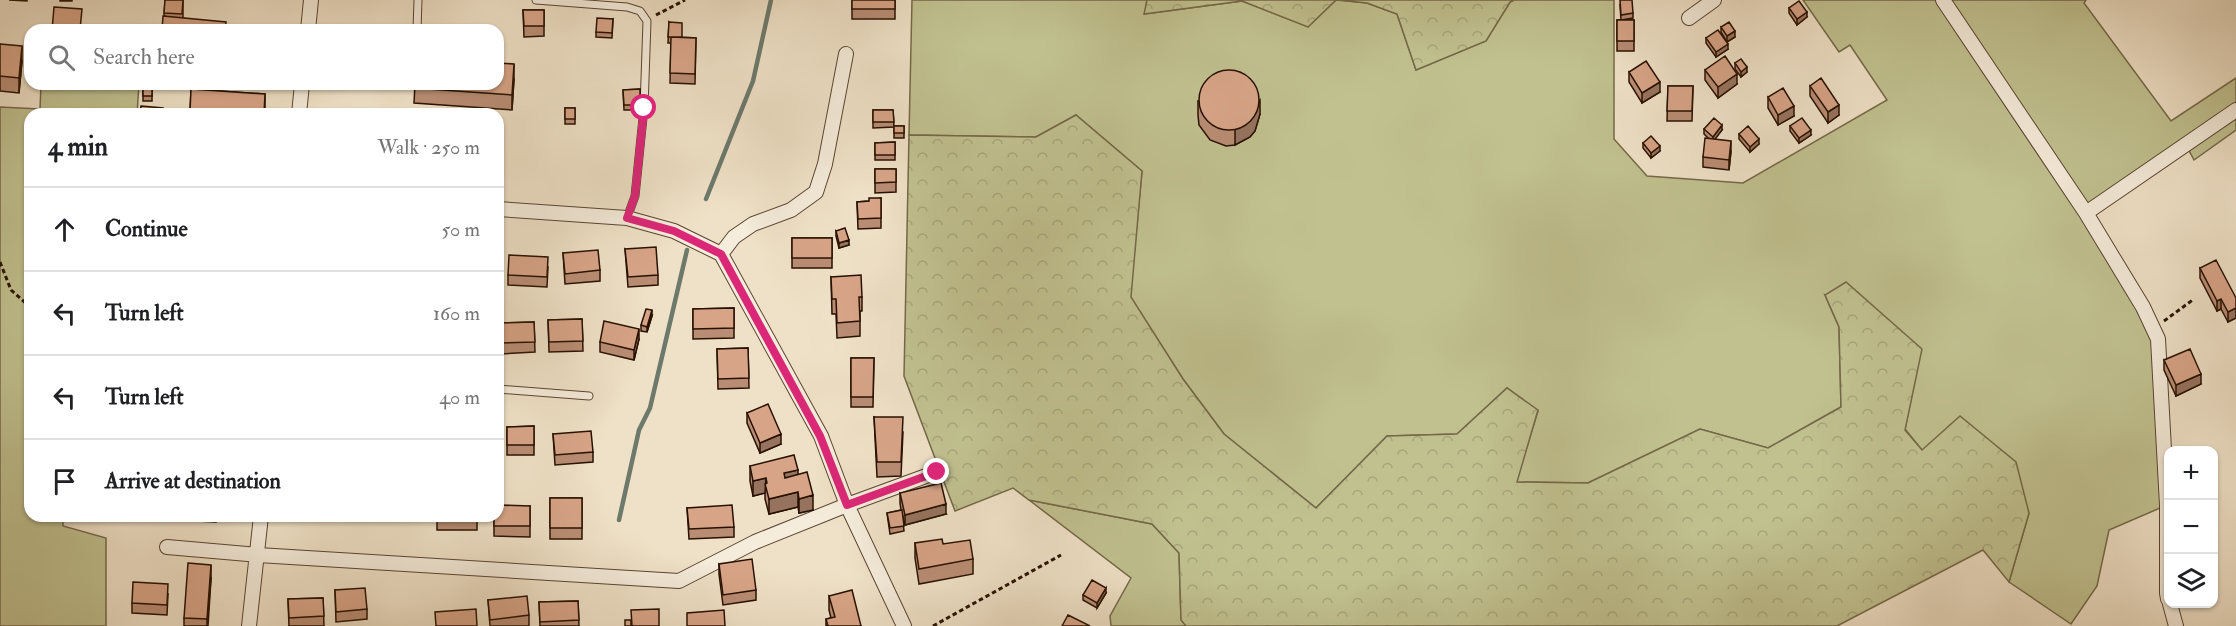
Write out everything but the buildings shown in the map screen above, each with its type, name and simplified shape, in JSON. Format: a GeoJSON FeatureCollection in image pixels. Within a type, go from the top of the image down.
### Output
{"type":"FeatureCollection","features":[{"type":"Feature","properties":{"kind":"street"},"geometry":{"type":"LineString","coordinates":[[309,24],[311,0]]}},
{"type":"Feature","properties":{"kind":"street"},"geometry":{"type":"LineString","coordinates":[[1689,18],[1714,0]]}},
{"type":"Feature","properties":{"kind":"street"},"geometry":{"type":"LineString","coordinates":[[1943,0],[2086,213],[2143,307],[2153,328],[2157,339],[2168,505],[2167,554]]}},
{"type":"Feature","properties":{"kind":"street"},"geometry":{"type":"LineString","coordinates":[[721,254],[734,237],[753,224],[791,210],[816,192],[825,164],[846,54]]}},
{"type":"Feature","properties":{"kind":"street"},"geometry":{"type":"LineString","coordinates":[[300,108],[301,90]]}},
{"type":"Feature","properties":{"kind":"street"},"geometry":{"type":"LineString","coordinates":[[2086,213],[2236,110]]}},
{"type":"Feature","properties":{"kind":"street"},"geometry":{"type":"LineString","coordinates":[[504,209],[627,218],[674,231],[721,254],[820,436],[847,505],[904,626]]}},
{"type":"Feature","properties":{"kind":"street"},"geometry":{"type":"LineString","coordinates":[[167,547],[258,555],[680,581],[755,542],[937,472]]}},
{"type":"Feature","properties":{"kind":"street"},"geometry":{"type":"LineString","coordinates":[[249,626],[261,522]]}},
{"type":"Feature","properties":{"kind":"street"},"geometry":{"type":"LineString","coordinates":[[2171,608],[2176,626]]}},
{"type":"Feature","properties":{"kind":"lane"},"geometry":{"type":"LineString","coordinates":[[417,24],[418,0]]}},
{"type":"Feature","properties":{"kind":"lane"},"geometry":{"type":"LineString","coordinates":[[536,0],[627,8],[640,11],[647,21],[643,119],[635,196],[627,218]]}},
{"type":"Feature","properties":{"kind":"lane"},"geometry":{"type":"LineString","coordinates":[[504,389],[589,396]]}},
{"type":"Feature","properties":{"kind":"path"},"geometry":{"type":"LineString","coordinates":[[647,21],[685,0]]}},
{"type":"Feature","properties":{"kind":"path"},"geometry":{"type":"LineString","coordinates":[[0,262],[11,290],[24,302]]}},
{"type":"Feature","properties":{"kind":"path"},"geometry":{"type":"LineString","coordinates":[[2153,328],[2194,299]]}},
{"type":"Feature","properties":{"kind":"path"},"geometry":{"type":"LineString","coordinates":[[933,626],[1061,555]]}},
{"type":"Feature","properties":{"kind":"green space"},"geometry":{"type":"Polygon","coordinates":[[[912,0],[1147,0],[1145,14],[1242,1],[1308,27],[1336,0],[1367,3],[1397,14],[1416,70],[1486,41],[1510,2],[1514,0],[1614,0],[1614,139],[1647,176],[1743,183],[1887,100],[1850,45],[1839,52],[1803,0],[2086,0],[2084,3],[2171,121],[2236,78],[2236,130],[2194,160],[2186,145],[2086,213],[2158,339],[2164,450],[2164,506],[2109,530],[2097,586],[2071,624],[2009,582],[2029,513],[1922,450],[1905,429],[1921,349],[1825,295],[1839,327],[1841,407],[1768,448],[1700,429],[1588,483],[1516,482],[1538,411],[1507,388],[1457,434],[1387,436],[1316,508],[1224,434],[1183,379],[1130,297],[1142,171],[1076,115],[1036,137],[909,135],[912,0]]]}},
{"type":"Feature","properties":{"kind":"green space"},"geometry":{"type":"Polygon","coordinates":[[[1147,0],[1336,0],[1308,27],[1242,1],[1144,14],[1147,0]]]}},
{"type":"Feature","properties":{"kind":"green space"},"geometry":{"type":"Polygon","coordinates":[[[1340,0],[1514,0],[1510,2],[1486,41],[1416,70],[1397,14],[1367,3],[1340,0]]]}},
{"type":"Feature","properties":{"kind":"green space"},"geometry":{"type":"Polygon","coordinates":[[[41,90],[139,90],[137,108],[40,108],[41,90]]]}},
{"type":"Feature","properties":{"kind":"green space"},"geometry":{"type":"Polygon","coordinates":[[[0,107],[24,108],[24,522],[63,522],[63,526],[106,538],[106,626],[0,626],[0,107]]]}},
{"type":"Feature","properties":{"kind":"green space"},"geometry":{"type":"Polygon","coordinates":[[[1076,115],[1142,171],[1131,297],[1183,379],[1224,434],[1316,508],[1387,436],[1457,434],[1507,388],[1538,410],[1517,482],[1588,483],[1700,429],[1768,448],[1841,407],[1839,327],[1825,295],[1846,282],[1922,349],[1905,430],[1922,450],[1960,416],[2016,462],[2029,513],[2009,582],[1983,550],[1837,626],[1186,626],[1181,620],[1179,553],[1152,524],[1029,500],[1013,488],[955,511],[904,376],[909,135],[1036,137],[1076,115]]]}},
{"type":"Feature","properties":{"kind":"green space"},"geometry":{"type":"Polygon","coordinates":[[[1029,500],[1152,524],[1179,553],[1181,619],[1186,626],[1111,626],[1110,616],[1131,578],[1029,500]]]}},
{"type":"Feature","properties":{"kind":"waterway"},"geometry":{"type":"LineString","coordinates":[[706,199],[753,81],[771,0]]}},
{"type":"Feature","properties":{"kind":"waterway"},"geometry":{"type":"LineString","coordinates":[[619,520],[639,430],[650,408],[687,250]]}},
{"type":"Feature","properties":{"kind":"route"},"geometry":{"type":"LineString","coordinates":[[644,108],[635,196],[627,218],[674,231],[721,254],[759,328],[820,436],[847,505],[937,472]]}}]}
